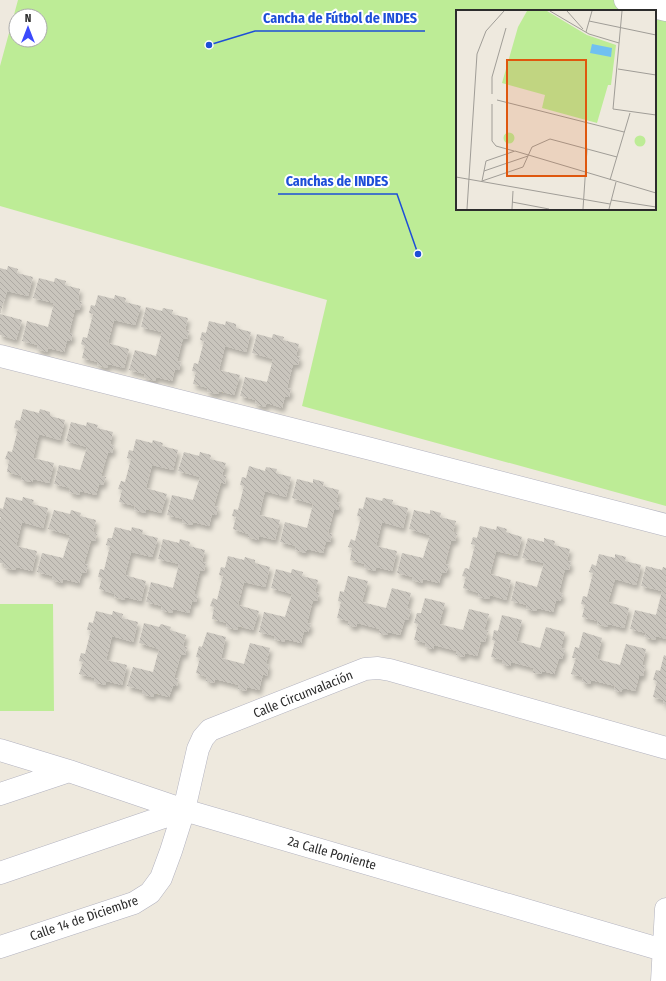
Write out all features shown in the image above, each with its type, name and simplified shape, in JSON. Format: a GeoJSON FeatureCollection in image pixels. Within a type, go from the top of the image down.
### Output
{"type":"FeatureCollection","features":[{"type":"Feature","properties":{"kind":"street"},"geometry":{"type":"LineString","coordinates":[[625,0],[666,10]]}},
{"type":"Feature","properties":{"kind":"street"},"geometry":{"type":"LineString","coordinates":[[0,356],[666,525]]}},
{"type":"Feature","properties":{"kind":"street","name":"Calle Circunvalación"},"geometry":{"type":"LineString","coordinates":[[184,810],[198,749],[203,738],[210,730],[365,669],[378,668],[390,670],[666,748]]}},
{"type":"Feature","properties":{"kind":"street"},"geometry":{"type":"LineString","coordinates":[[0,750],[69,771],[184,810]]}},
{"type":"Feature","properties":{"kind":"street"},"geometry":{"type":"LineString","coordinates":[[0,794],[69,771]]}},
{"type":"Feature","properties":{"kind":"street"},"geometry":{"type":"LineString","coordinates":[[0,873],[184,810]]}},
{"type":"Feature","properties":{"kind":"street","name":"Calle 14 de Diciembre"},"geometry":{"type":"LineString","coordinates":[[0,947],[134,903],[150,893],[161,878],[184,810]]}},
{"type":"Feature","properties":{"kind":"street","name":"2a Calle Poniente"},"geometry":{"type":"LineString","coordinates":[[184,810],[665,951]]}},
{"type":"Feature","properties":{"kind":"street"},"geometry":{"type":"LineString","coordinates":[[662,981],[665,951],[666,909]]}},
{"type":"Feature","properties":{"kind":"green space"},"geometry":{"type":"Polygon","coordinates":[[[18,0],[666,0],[666,506],[302,406],[327,300],[0,206],[0,66],[8,37],[8,48],[48,48],[48,8],[16,8],[18,0]]]}},
{"type":"Feature","properties":{"kind":"green space"},"geometry":{"type":"Polygon","coordinates":[[[0,604],[53,604],[54,711],[0,711],[0,604]]]}},
{"type":"Feature","properties":{"kind":"building"},"geometry":{"type":"Polygon","coordinates":[[[8,266],[18,269],[17,273],[33,277],[28,296],[7,291],[0,314],[0,268],[7,270],[8,266]]]}},
{"type":"Feature","properties":{"kind":"building"},"geometry":{"type":"Polygon","coordinates":[[[39,278],[54,282],[55,278],[66,281],[65,285],[80,289],[78,301],[82,302],[79,310],[75,309],[69,333],[73,333],[71,341],[67,340],[64,352],[48,348],[47,352],[37,349],[38,345],[22,341],[27,321],[48,327],[54,303],[33,298],[39,278]]]}},
{"type":"Feature","properties":{"kind":"building"},"geometry":{"type":"Polygon","coordinates":[[[98,295],[114,299],[115,295],[126,298],[125,302],[141,306],[135,325],[114,320],[108,343],[129,349],[124,368],[108,364],[107,368],[97,365],[98,362],[82,358],[85,346],[81,344],[83,337],[87,338],[93,314],[89,313],[91,305],[95,306],[98,295]]]}},
{"type":"Feature","properties":{"kind":"building"},"geometry":{"type":"Polygon","coordinates":[[[146,307],[162,311],[163,308],[173,310],[172,314],[188,318],[185,330],[189,331],[187,339],[183,338],[177,361],[181,362],[179,370],[175,369],[172,381],[156,377],[155,381],[144,378],[145,374],[129,370],[135,350],[156,356],[162,332],[141,327],[146,307]]]}},
{"type":"Feature","properties":{"kind":"building"},"geometry":{"type":"Polygon","coordinates":[[[0,314],[22,320],[16,340],[0,335],[0,314]]]}},
{"type":"Feature","properties":{"kind":"building"},"geometry":{"type":"Polygon","coordinates":[[[209,321],[225,325],[226,321],[236,324],[236,328],[251,332],[246,352],[225,346],[219,370],[240,375],[234,395],[219,391],[218,394],[207,392],[208,388],[193,384],[196,372],[192,371],[194,363],[198,364],[204,341],[200,340],[202,332],[206,333],[209,321]]]}},
{"type":"Feature","properties":{"kind":"building"},"geometry":{"type":"Polygon","coordinates":[[[257,334],[272,338],[273,334],[284,337],[283,340],[299,344],[296,356],[300,357],[298,365],[293,364],[287,388],[291,389],[289,397],[285,396],[282,408],[267,403],[265,407],[255,404],[256,400],[240,396],[245,377],[267,382],[273,359],[252,353],[257,334]]]}},
{"type":"Feature","properties":{"kind":"building"},"geometry":{"type":"Polygon","coordinates":[[[23,409],[39,413],[40,409],[50,412],[50,416],[65,420],[60,440],[39,434],[33,458],[54,463],[49,483],[33,479],[32,482],[21,480],[22,476],[7,472],[9,460],[5,459],[8,451],[12,452],[18,429],[14,428],[16,420],[20,421],[23,409]]]}},
{"type":"Feature","properties":{"kind":"building"},"geometry":{"type":"Polygon","coordinates":[[[71,422],[86,426],[87,422],[98,425],[97,428],[113,432],[110,444],[114,446],[112,453],[108,452],[101,476],[106,477],[103,485],[99,484],[96,495],[80,491],[79,495],[69,492],[70,488],[54,484],[59,465],[80,470],[87,447],[66,441],[71,422]]]}},
{"type":"Feature","properties":{"kind":"building"},"geometry":{"type":"Polygon","coordinates":[[[136,439],[152,443],[153,440],[163,443],[162,446],[178,450],[173,470],[152,465],[146,488],[167,494],[161,513],[146,509],[145,513],[134,510],[135,506],[119,502],[122,490],[118,489],[121,481],[125,482],[131,459],[127,458],[129,450],[133,451],[136,439]]]}},
{"type":"Feature","properties":{"kind":"building"},"geometry":{"type":"Polygon","coordinates":[[[184,452],[199,456],[200,452],[211,455],[210,459],[226,463],[222,475],[226,476],[225,484],[221,482],[214,506],[218,507],[216,515],[212,514],[209,526],[193,522],[192,525],[182,523],[183,519],[167,515],[172,495],[193,500],[200,477],[178,471],[184,452]]]}},
{"type":"Feature","properties":{"kind":"building"},"geometry":{"type":"Polygon","coordinates":[[[249,466],[265,471],[266,467],[277,469],[276,473],[291,477],[286,497],[265,491],[259,515],[280,520],[275,540],[259,536],[258,540],[248,537],[248,534],[233,529],[236,517],[232,516],[234,509],[238,510],[244,486],[240,485],[242,477],[246,478],[249,466]]]}},
{"type":"Feature","properties":{"kind":"building"},"geometry":{"type":"Polygon","coordinates":[[[297,479],[313,483],[313,479],[324,482],[323,486],[339,490],[336,502],[340,503],[338,510],[334,510],[328,533],[332,534],[330,542],[326,541],[323,553],[307,549],[305,553],[295,550],[296,546],[280,542],[285,522],[307,528],[313,504],[292,498],[297,479]]]}},
{"type":"Feature","properties":{"kind":"building"},"geometry":{"type":"Polygon","coordinates":[[[6,497],[22,501],[23,497],[34,500],[32,504],[48,508],[43,528],[22,522],[16,546],[37,551],[32,571],[16,567],[15,570],[4,568],[5,564],[0,563],[0,508],[3,509],[6,497]]]}},
{"type":"Feature","properties":{"kind":"building"},"geometry":{"type":"Polygon","coordinates":[[[366,497],[382,501],[383,498],[393,500],[392,504],[408,508],[403,528],[382,522],[376,546],[397,551],[392,571],[376,567],[375,571],[364,568],[365,564],[350,560],[352,548],[348,547],[351,539],[355,541],[361,517],[357,516],[359,508],[363,509],[366,497]]]}},
{"type":"Feature","properties":{"kind":"building"},"geometry":{"type":"Polygon","coordinates":[[[54,510],[70,514],[71,510],[81,513],[80,516],[96,520],[93,532],[97,534],[95,541],[91,540],[84,564],[88,565],[86,573],[82,572],[79,583],[63,579],[62,583],[52,580],[53,576],[37,572],[42,553],[63,558],[70,535],[48,529],[54,510]]]}},
{"type":"Feature","properties":{"kind":"building"},"geometry":{"type":"Polygon","coordinates":[[[414,510],[430,514],[430,510],[441,513],[440,517],[456,521],[453,532],[457,534],[455,541],[451,541],[445,564],[449,565],[446,573],[442,572],[439,583],[423,579],[422,583],[412,580],[413,577],[397,573],[402,553],[423,558],[430,535],[409,529],[414,510]]]}},
{"type":"Feature","properties":{"kind":"building"},"geometry":{"type":"Polygon","coordinates":[[[480,526],[496,530],[497,526],[507,529],[506,532],[522,537],[517,556],[496,551],[490,574],[511,580],[506,600],[490,595],[489,599],[478,597],[479,593],[463,588],[466,577],[462,576],[465,568],[469,569],[475,545],[471,544],[473,537],[477,538],[480,526]]]}},
{"type":"Feature","properties":{"kind":"building"},"geometry":{"type":"Polygon","coordinates":[[[115,527],[131,531],[132,527],[143,530],[142,534],[158,538],[152,557],[131,552],[125,575],[146,581],[141,601],[125,597],[124,600],[114,597],[115,594],[99,589],[102,578],[98,577],[100,569],[104,570],[110,546],[106,545],[108,538],[112,538],[115,527]]]}},
{"type":"Feature","properties":{"kind":"building"},"geometry":{"type":"Polygon","coordinates":[[[528,538],[544,542],[544,538],[555,541],[554,545],[570,549],[567,561],[571,562],[569,570],[565,569],[559,592],[563,594],[560,601],[556,600],[553,612],[537,608],[536,611],[526,609],[527,605],[511,601],[516,581],[537,587],[544,563],[522,558],[528,538]]]}},
{"type":"Feature","properties":{"kind":"building"},"geometry":{"type":"Polygon","coordinates":[[[163,539],[179,543],[180,539],[190,542],[189,546],[205,550],[202,562],[206,563],[204,571],[200,570],[194,594],[198,594],[196,602],[192,601],[189,613],[173,609],[172,613],[161,610],[162,606],[146,602],[151,582],[173,588],[179,564],[158,559],[163,539]]]}},
{"type":"Feature","properties":{"kind":"building"},"geometry":{"type":"Polygon","coordinates":[[[599,554],[615,558],[615,554],[626,557],[625,561],[641,565],[636,585],[615,579],[608,602],[629,608],[624,628],[608,624],[607,627],[597,624],[598,621],[582,617],[585,605],[581,604],[583,596],[587,597],[593,573],[589,572],[592,564],[596,566],[599,554]]]}},
{"type":"Feature","properties":{"kind":"building"},"geometry":{"type":"Polygon","coordinates":[[[228,556],[244,560],[245,557],[255,560],[255,563],[270,567],[265,587],[244,582],[238,605],[259,611],[253,630],[238,626],[237,630],[226,627],[227,623],[212,619],[214,607],[210,606],[213,598],[217,600],[223,576],[219,575],[221,567],[225,568],[228,556]]]}},
{"type":"Feature","properties":{"kind":"building"},"geometry":{"type":"Polygon","coordinates":[[[646,566],[662,570],[663,567],[666,568],[666,639],[656,636],[655,640],[644,637],[646,633],[630,629],[635,610],[656,615],[662,591],[641,586],[646,566]]]}},
{"type":"Feature","properties":{"kind":"building"},"geometry":{"type":"Polygon","coordinates":[[[276,569],[291,573],[292,569],[303,572],[302,576],[318,580],[315,592],[319,593],[317,601],[313,600],[307,623],[311,624],[308,632],[304,631],[301,643],[285,639],[284,642],[274,639],[275,636],[259,632],[264,612],[285,617],[292,594],[271,588],[276,569]]]}},
{"type":"Feature","properties":{"kind":"building"},"geometry":{"type":"Polygon","coordinates":[[[348,576],[368,581],[362,602],[386,608],[392,588],[411,593],[407,608],[411,610],[408,620],[405,619],[400,635],[388,632],[387,635],[379,633],[380,629],[357,623],[356,627],[348,625],[349,621],[337,618],[341,602],[338,601],[340,591],[344,592],[348,576]]]}},
{"type":"Feature","properties":{"kind":"building"},"geometry":{"type":"Polygon","coordinates":[[[425,598],[445,603],[439,624],[463,630],[469,609],[489,614],[484,630],[488,631],[485,642],[481,641],[477,656],[465,653],[464,657],[456,655],[457,651],[434,645],[433,649],[425,647],[426,643],[414,640],[418,624],[414,623],[417,613],[421,613],[425,598]]]}},
{"type":"Feature","properties":{"kind":"building"},"geometry":{"type":"Polygon","coordinates":[[[96,611],[112,615],[113,611],[123,614],[122,618],[138,622],[133,642],[112,636],[106,660],[127,665],[122,685],[106,681],[105,685],[94,682],[95,678],[79,674],[83,662],[79,661],[81,653],[85,654],[91,630],[87,630],[89,622],[93,623],[96,611]]]}},
{"type":"Feature","properties":{"kind":"building"},"geometry":{"type":"Polygon","coordinates":[[[502,615],[522,620],[516,641],[540,648],[546,627],[565,632],[561,648],[565,649],[562,659],[559,658],[554,674],[542,671],[541,674],[533,673],[534,668],[511,662],[510,666],[502,664],[503,660],[491,657],[495,641],[492,640],[494,630],[498,631],[502,615]]]}},
{"type":"Feature","properties":{"kind":"building"},"geometry":{"type":"Polygon","coordinates":[[[144,623],[159,627],[161,624],[171,627],[170,630],[186,635],[183,646],[187,647],[185,655],[181,654],[174,678],[178,679],[177,686],[173,686],[169,697],[154,693],[153,697],[142,694],[143,690],[127,686],[133,667],[153,672],[159,649],[139,643],[144,623]]]}},
{"type":"Feature","properties":{"kind":"building"},"geometry":{"type":"Polygon","coordinates":[[[207,632],[226,637],[221,658],[244,664],[250,643],[270,648],[266,664],[269,665],[267,676],[263,674],[259,690],[247,687],[246,691],[238,689],[239,685],[215,679],[214,683],[206,681],[207,677],[196,673],[200,658],[196,657],[199,646],[202,647],[207,632]]]}},
{"type":"Feature","properties":{"kind":"building"},"geometry":{"type":"Polygon","coordinates":[[[583,632],[602,638],[597,659],[620,665],[626,644],[646,649],[642,665],[645,666],[643,676],[639,676],[635,691],[623,688],[621,692],[614,690],[615,686],[591,680],[590,684],[582,682],[583,677],[571,674],[576,658],[572,658],[575,647],[579,648],[583,632]]]}},
{"type":"Feature","properties":{"kind":"building"},"geometry":{"type":"Polygon","coordinates":[[[664,655],[666,656],[666,705],[663,704],[664,700],[653,697],[657,681],[653,680],[656,670],[660,671],[664,655]]]}},
{"type":"Feature","properties":{"kind":"place","name":"Cancha de Fútbol de INDES"},"geometry":{"type":"Point","coordinates":[209,45]}},
{"type":"Feature","properties":{"kind":"place","name":"Canchas de INDES"},"geometry":{"type":"Point","coordinates":[418,254]}}]}
